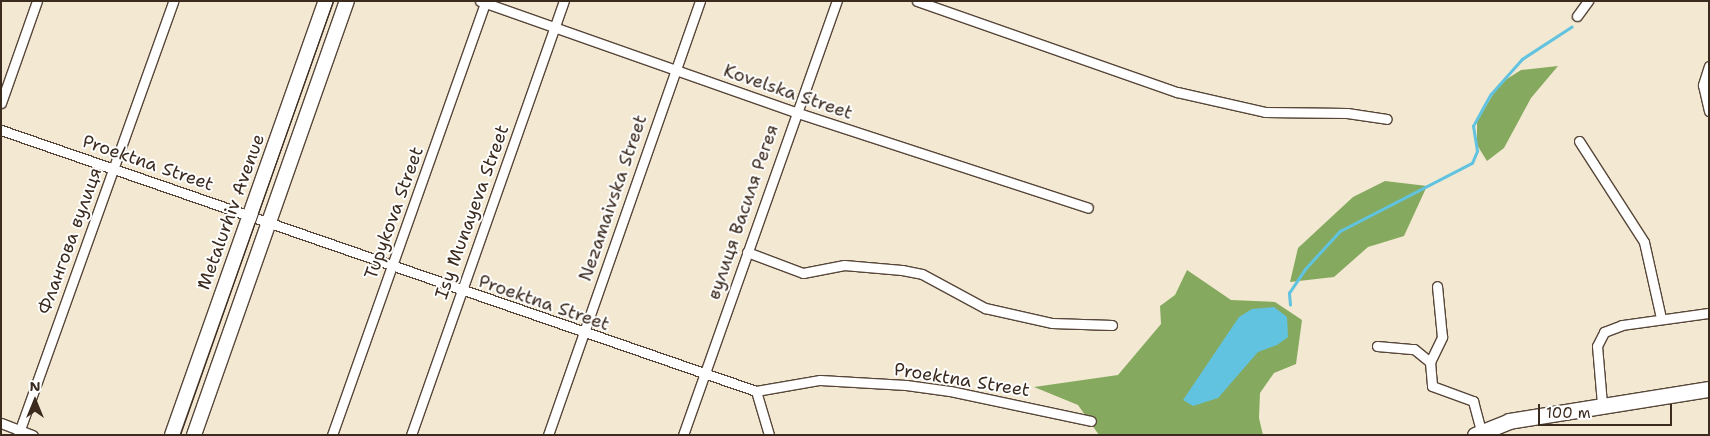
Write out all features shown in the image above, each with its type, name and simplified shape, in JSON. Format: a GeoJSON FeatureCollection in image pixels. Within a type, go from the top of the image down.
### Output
{"type":"FeatureCollection","features":[{"type":"Feature","properties":{"kind":"main road","name":"Metalurhiv Avenue"},"geometry":{"type":"LineString","coordinates":[[172,435],[326,1]]}},
{"type":"Feature","properties":{"kind":"main road"},"geometry":{"type":"LineString","coordinates":[[194,435],[347,1]]}},
{"type":"Feature","properties":{"kind":"main road"},"geometry":{"type":"LineString","coordinates":[[1478,433],[1509,420],[1602,404],[1709,389]]}},
{"type":"Feature","properties":{"kind":"street"},"geometry":{"type":"LineString","coordinates":[[1,104],[38,1]]}},
{"type":"Feature","properties":{"kind":"street","name":"Флангова вулиця"},"geometry":{"type":"LineString","coordinates":[[19,432],[173,1]]}},
{"type":"Feature","properties":{"kind":"street","name":"Isy Munayeva Street"},"geometry":{"type":"LineString","coordinates":[[411,435],[564,1]]}},
{"type":"Feature","properties":{"kind":"street","name":"Nezamaivska Street"},"geometry":{"type":"LineString","coordinates":[[548,435],[700,1]]}},
{"type":"Feature","properties":{"kind":"street","name":"вулиця Василя Регея"},"geometry":{"type":"LineString","coordinates":[[683,435],[795,112],[837,1]]}},
{"type":"Feature","properties":{"kind":"street"},"geometry":{"type":"LineString","coordinates":[[917,1],[1177,92],[1266,112],[1347,114],[1388,119]]}},
{"type":"Feature","properties":{"kind":"street"},"geometry":{"type":"LineString","coordinates":[[1577,16],[1588,1]]}},
{"type":"Feature","properties":{"kind":"street","name":"Kovelska Street"},"geometry":{"type":"LineString","coordinates":[[484,2],[795,112],[1088,208]]}},
{"type":"Feature","properties":{"kind":"street","name":"Tupykova Street"},"geometry":{"type":"LineString","coordinates":[[332,435],[484,2]]}},
{"type":"Feature","properties":{"kind":"street"},"geometry":{"type":"LineString","coordinates":[[1709,66],[1703,85],[1709,111]]}},
{"type":"Feature","properties":{"kind":"street","name":"Proektna Street"},"geometry":{"type":"LineString","coordinates":[[1,130],[461,291],[756,391],[820,380],[896,384],[950,390],[1091,421]]}},
{"type":"Feature","properties":{"kind":"street"},"geometry":{"type":"LineString","coordinates":[[1579,140],[1644,242],[1661,318]]}},
{"type":"Feature","properties":{"kind":"street"},"geometry":{"type":"LineString","coordinates":[[747,252],[803,273],[844,265],[902,270],[922,274],[985,308],[1052,323],[1112,325]]}},
{"type":"Feature","properties":{"kind":"street"},"geometry":{"type":"LineString","coordinates":[[1437,286],[1442,337],[1430,362],[1432,386],[1473,401],[1478,433]]}},
{"type":"Feature","properties":{"kind":"street"},"geometry":{"type":"LineString","coordinates":[[1602,404],[1597,356],[1600,337],[1611,328],[1661,318],[1709,313]]}},
{"type":"Feature","properties":{"kind":"street"},"geometry":{"type":"LineString","coordinates":[[1376,346],[1414,349],[1430,362]]}},
{"type":"Feature","properties":{"kind":"street"},"geometry":{"type":"LineString","coordinates":[[756,391],[769,435]]}},
{"type":"Feature","properties":{"kind":"street"},"geometry":{"type":"LineString","coordinates":[[1,423],[19,432],[33,435]]}},
{"type":"Feature","properties":{"kind":"green space"},"geometry":{"type":"Polygon","coordinates":[[[1558,66],[1531,98],[1504,148],[1487,161],[1477,145],[1477,122],[1499,84],[1521,70],[1558,66]]]}},
{"type":"Feature","properties":{"kind":"green space"},"geometry":{"type":"Polygon","coordinates":[[[1385,181],[1427,186],[1404,236],[1368,247],[1334,277],[1290,282],[1298,248],[1353,197],[1385,181]]]}},
{"type":"Feature","properties":{"kind":"green space"},"geometry":{"type":"Polygon","coordinates":[[[1187,270],[1231,300],[1275,302],[1302,320],[1296,364],[1274,373],[1260,393],[1259,418],[1263,435],[1099,435],[1078,405],[1034,387],[1118,375],[1161,324],[1160,306],[1175,295],[1187,270]]]}},
{"type":"Feature","properties":{"kind":"water"},"geometry":{"type":"Polygon","coordinates":[[[1274,307],[1287,317],[1288,337],[1277,345],[1258,352],[1218,398],[1193,406],[1183,400],[1239,317],[1252,309],[1274,307]]]}},
{"type":"Feature","properties":{"kind":"waterway"},"geometry":{"type":"LineString","coordinates":[[1290,305],[1289,293],[1305,269],[1340,231],[1472,163],[1477,151],[1473,126],[1490,95],[1522,59],[1571,27]]}},
{"type":"Feature","properties":{"kind":"tram line"},"geometry":{"type":"LineString","coordinates":[[180,435],[333,1]]}}]}
